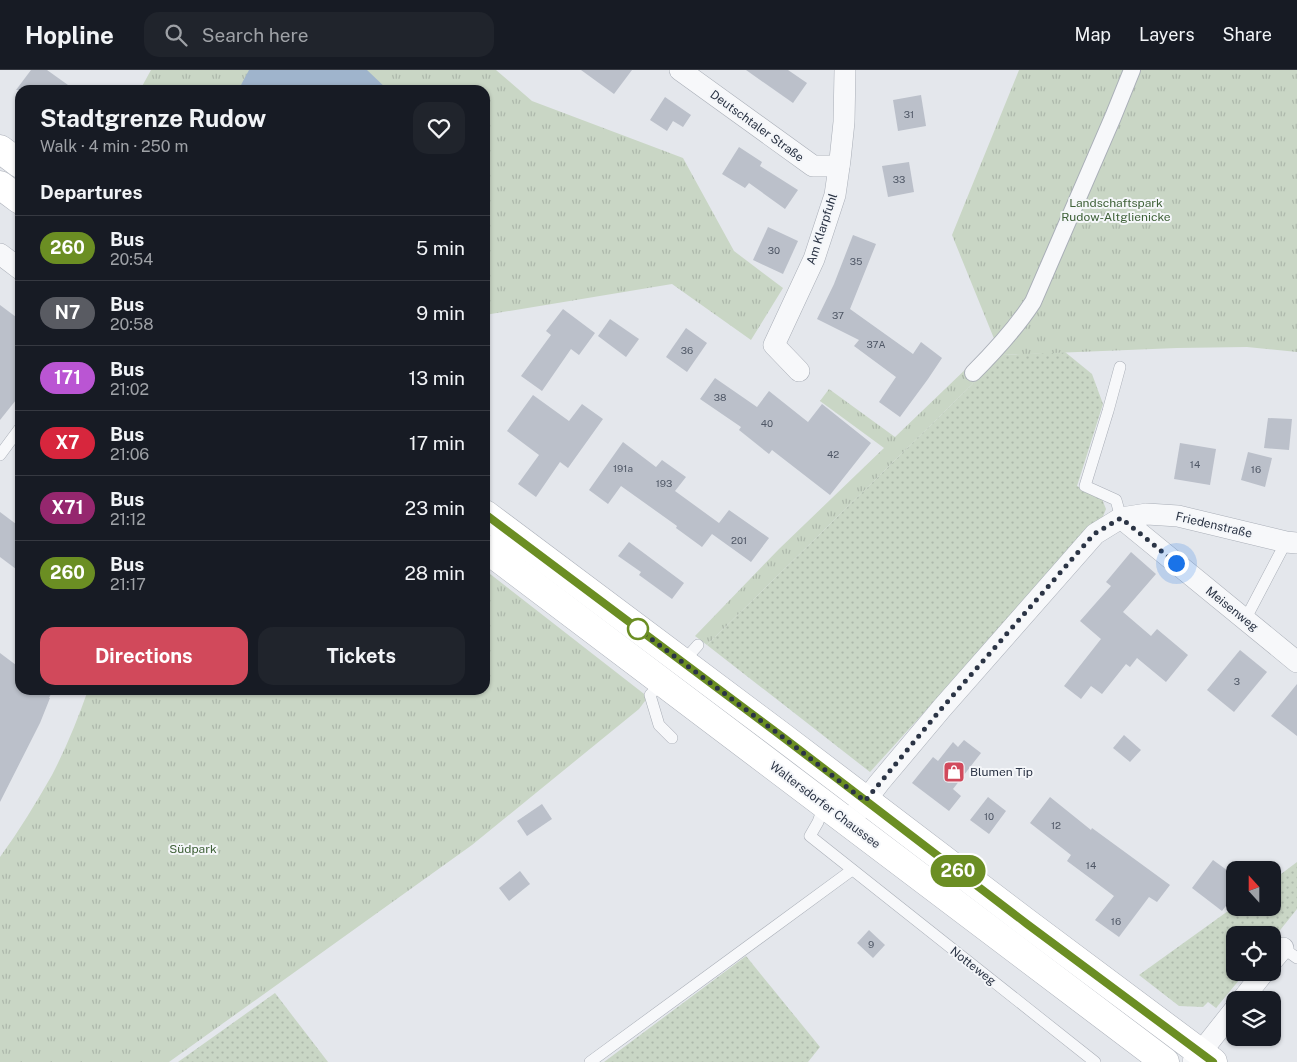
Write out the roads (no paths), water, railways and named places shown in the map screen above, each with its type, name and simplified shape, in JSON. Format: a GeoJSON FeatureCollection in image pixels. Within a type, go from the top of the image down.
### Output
{"type":"FeatureCollection","features":[{"type":"Feature","properties":{"kind":"main road"},"geometry":{"type":"LineString","coordinates":[[0,149],[15,160]]}},
{"type":"Feature","properties":{"kind":"main road"},"geometry":{"type":"LineString","coordinates":[[0,185],[15,196]]}},
{"type":"Feature","properties":{"kind":"main road","name":"Waltersdorfer Chaussee"},"geometry":{"type":"LineString","coordinates":[[490,518],[687,677],[824,805],[1165,1062]]}},
{"type":"Feature","properties":{"kind":"main road","name":"Waltersdorfer Chaussee"},"geometry":{"type":"LineString","coordinates":[[490,551],[784,738],[1202,1059]]}},
{"type":"Feature","properties":{"kind":"street","name":"Deutschtaler Straße"},"geometry":{"type":"LineString","coordinates":[[680,70],[813,166],[839,166]]}},
{"type":"Feature","properties":{"kind":"street","name":"Am Klarpfuhl"},"geometry":{"type":"LineString","coordinates":[[799,371],[774,344],[814,258],[835,195],[844,122],[845,70]]}},
{"type":"Feature","properties":{"kind":"street"},"geometry":{"type":"LineString","coordinates":[[973,373],[1022,319],[1033,302],[1132,70]]}},
{"type":"Feature","properties":{"kind":"street"},"geometry":{"type":"LineString","coordinates":[[0,254],[15,265]]}},
{"type":"Feature","properties":{"kind":"street","name":"Friedenstraße"},"geometry":{"type":"LineString","coordinates":[[849,823],[936,716],[1094,534],[1121,518],[1147,514],[1178,516],[1291,543]]}},
{"type":"Feature","properties":{"kind":"street","name":"Meisenweg"},"geometry":{"type":"LineString","coordinates":[[1121,518],[1297,662]]}},
{"type":"Feature","properties":{"kind":"street"},"geometry":{"type":"LineString","coordinates":[[1249,991],[1257,981]]}},
{"type":"Feature","properties":{"kind":"street"},"geometry":{"type":"LineString","coordinates":[[1202,1059],[1226,1023]]}},
{"type":"Feature","properties":{"kind":"lane"},"geometry":{"type":"LineString","coordinates":[[1120,367],[1085,486],[1116,500],[1121,518]]}},
{"type":"Feature","properties":{"kind":"lane"},"geometry":{"type":"LineString","coordinates":[[0,455],[15,435]]}},
{"type":"Feature","properties":{"kind":"lane"},"geometry":{"type":"LineString","coordinates":[[1245,620],[1291,543]]}},
{"type":"Feature","properties":{"kind":"lane"},"geometry":{"type":"LineString","coordinates":[[672,738],[659,725],[650,695],[687,677]]}},
{"type":"Feature","properties":{"kind":"lane","name":"Notteweg"},"geometry":{"type":"LineString","coordinates":[[824,805],[818,822],[810,836],[1095,1062]]}},
{"type":"Feature","properties":{"kind":"lane"},"geometry":{"type":"LineString","coordinates":[[590,1062],[852,870]]}},
{"type":"Feature","properties":{"kind":"water"},"geometry":{"type":"Polygon","coordinates":[[[249,70],[367,70],[383,85],[241,85],[249,70]]]}},
{"type":"Feature","properties":{"kind":"place","name":"Blumen Tip"},"geometry":{"type":"Point","coordinates":[954,772]}},
{"type":"Feature","properties":{"kind":"park label","name":"Landschaftspark Rudow-Altglienicke"},"geometry":{"type":"Point","coordinates":[1116,210]}},
{"type":"Feature","properties":{"kind":"park label","name":"Südpark"},"geometry":{"type":"Point","coordinates":[193,849]}}]}
